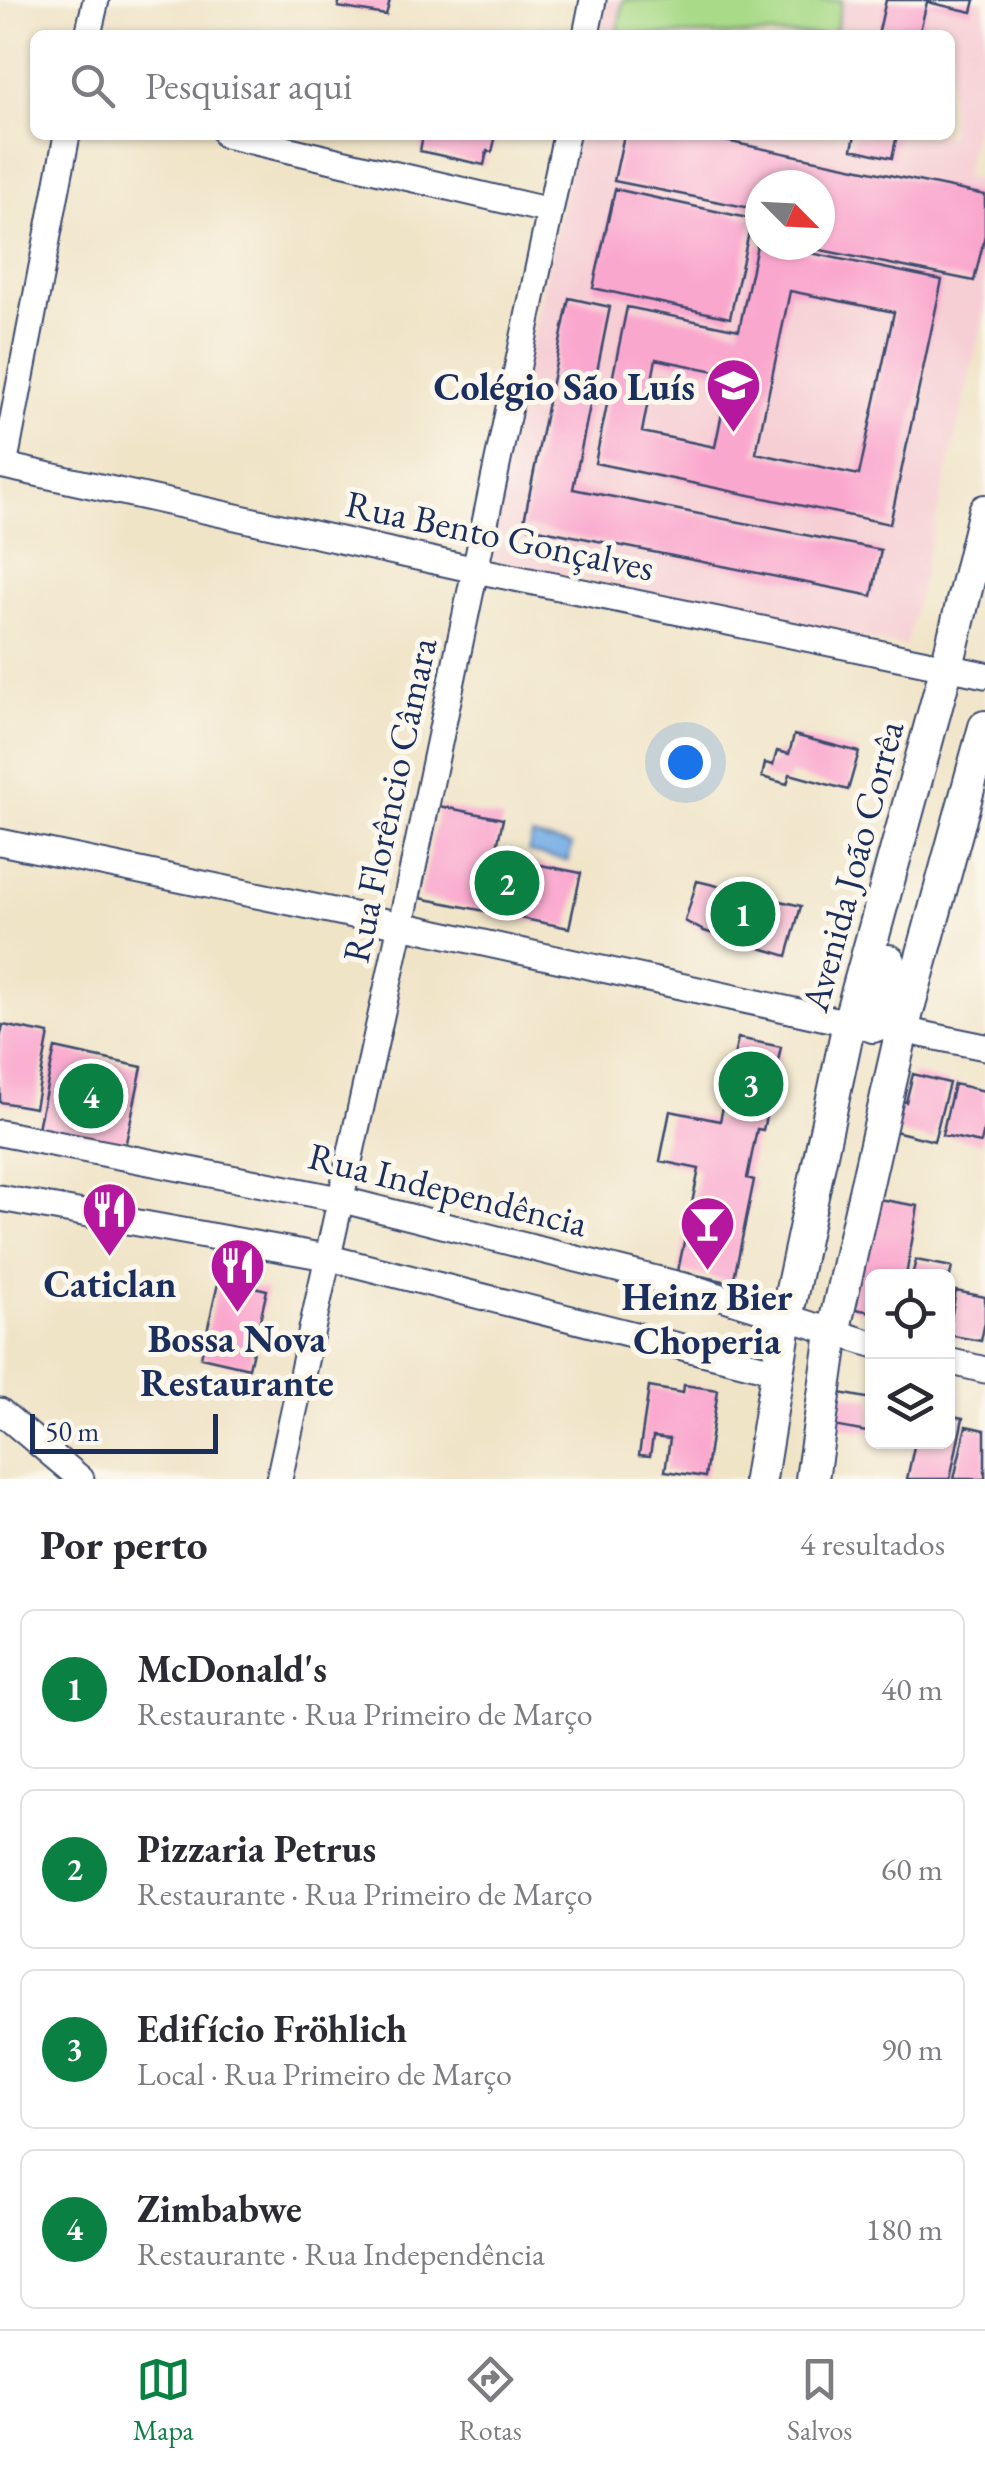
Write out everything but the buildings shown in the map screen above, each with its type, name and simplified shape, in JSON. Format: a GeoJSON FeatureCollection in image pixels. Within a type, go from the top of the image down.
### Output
{"type":"FeatureCollection","features":[{"type":"Feature","properties":{"kind":"main road","name":"Avenida João Corrêa"},"geometry":{"type":"LineString","coordinates":[[812,1479],[875,1026],[908,879],[904,824],[948,666],[985,511]]}},
{"type":"Feature","properties":{"kind":"main road","name":"Avenida João Corrêa"},"geometry":{"type":"LineString","coordinates":[[760,1479],[786,1318],[875,1026],[985,727]]}},
{"type":"Feature","properties":{"kind":"street"},"geometry":{"type":"LineString","coordinates":[[89,30],[96,0]]}},
{"type":"Feature","properties":{"kind":"street"},"geometry":{"type":"LineString","coordinates":[[587,30],[593,0]]}},
{"type":"Feature","properties":{"kind":"street"},"geometry":{"type":"LineString","coordinates":[[2,466],[66,140]]}},
{"type":"Feature","properties":{"kind":"street"},"geometry":{"type":"LineString","coordinates":[[248,140],[550,210]]}},
{"type":"Feature","properties":{"kind":"street","name":"Rua Florêncio Câmara"},"geometry":{"type":"LineString","coordinates":[[279,1479],[401,925],[565,140]]}},
{"type":"Feature","properties":{"kind":"street","name":"Rua Bento Gonçalves"},"geometry":{"type":"LineString","coordinates":[[2,466],[476,570],[985,675]]}},
{"type":"Feature","properties":{"kind":"street"},"geometry":{"type":"LineString","coordinates":[[0,842],[985,1047]]}},
{"type":"Feature","properties":{"kind":"street","name":"Rua Independência"},"geometry":{"type":"LineString","coordinates":[[0,1134],[339,1199],[696,1288],[865,1342]]}},
{"type":"Feature","properties":{"kind":"street"},"geometry":{"type":"LineString","coordinates":[[0,1198],[326,1257],[777,1370]]}},
{"type":"Feature","properties":{"kind":"street"},"geometry":{"type":"LineString","coordinates":[[955,1364],[985,1370]]}},
{"type":"Feature","properties":{"kind":"street"},"geometry":{"type":"LineString","coordinates":[[0,1411],[81,1479]]}},
{"type":"Feature","properties":{"kind":"shaded area","name":"Colégio São Luís"},"geometry":{"type":"Polygon","coordinates":[[[607,0],[985,0],[985,81],[964,177],[985,182],[985,312],[906,647],[484,558],[576,140],[955,140],[955,30],[600,30],[607,0]]]}},
{"type":"Feature","properties":{"kind":"green space"},"geometry":{"type":"Polygon","coordinates":[[[623,0],[842,0],[836,30],[618,30],[623,0]]]}},
{"type":"Feature","properties":{"kind":"water"},"geometry":{"type":"Polygon","coordinates":[[[532,836],[572,845],[568,861],[528,852],[532,836]]]}},
{"type":"Feature","properties":{"kind":"place","name":"Colégio São Luís"},"geometry":{"type":"Point","coordinates":[734,435]}},
{"type":"Feature","properties":{"kind":"place","name":"Pizzaria Petrus"},"geometry":{"type":"Point","coordinates":[507,883]}},
{"type":"Feature","properties":{"kind":"place","name":"McDonald's"},"geometry":{"type":"Point","coordinates":[743,914]}},
{"type":"Feature","properties":{"kind":"place","name":"Edifício Fröhlich"},"geometry":{"type":"Point","coordinates":[751,1084]}},
{"type":"Feature","properties":{"kind":"place","name":"Zimbabwe"},"geometry":{"type":"Point","coordinates":[91,1096]}},
{"type":"Feature","properties":{"kind":"place","name":"Caticlan"},"geometry":{"type":"Point","coordinates":[110,1259]}},
{"type":"Feature","properties":{"kind":"place","name":"Heinz Bier Choperia"},"geometry":{"type":"Point","coordinates":[707,1272]}},
{"type":"Feature","properties":{"kind":"place","name":"Bossa Nova Restaurante"},"geometry":{"type":"Point","coordinates":[237,1314]}}]}
